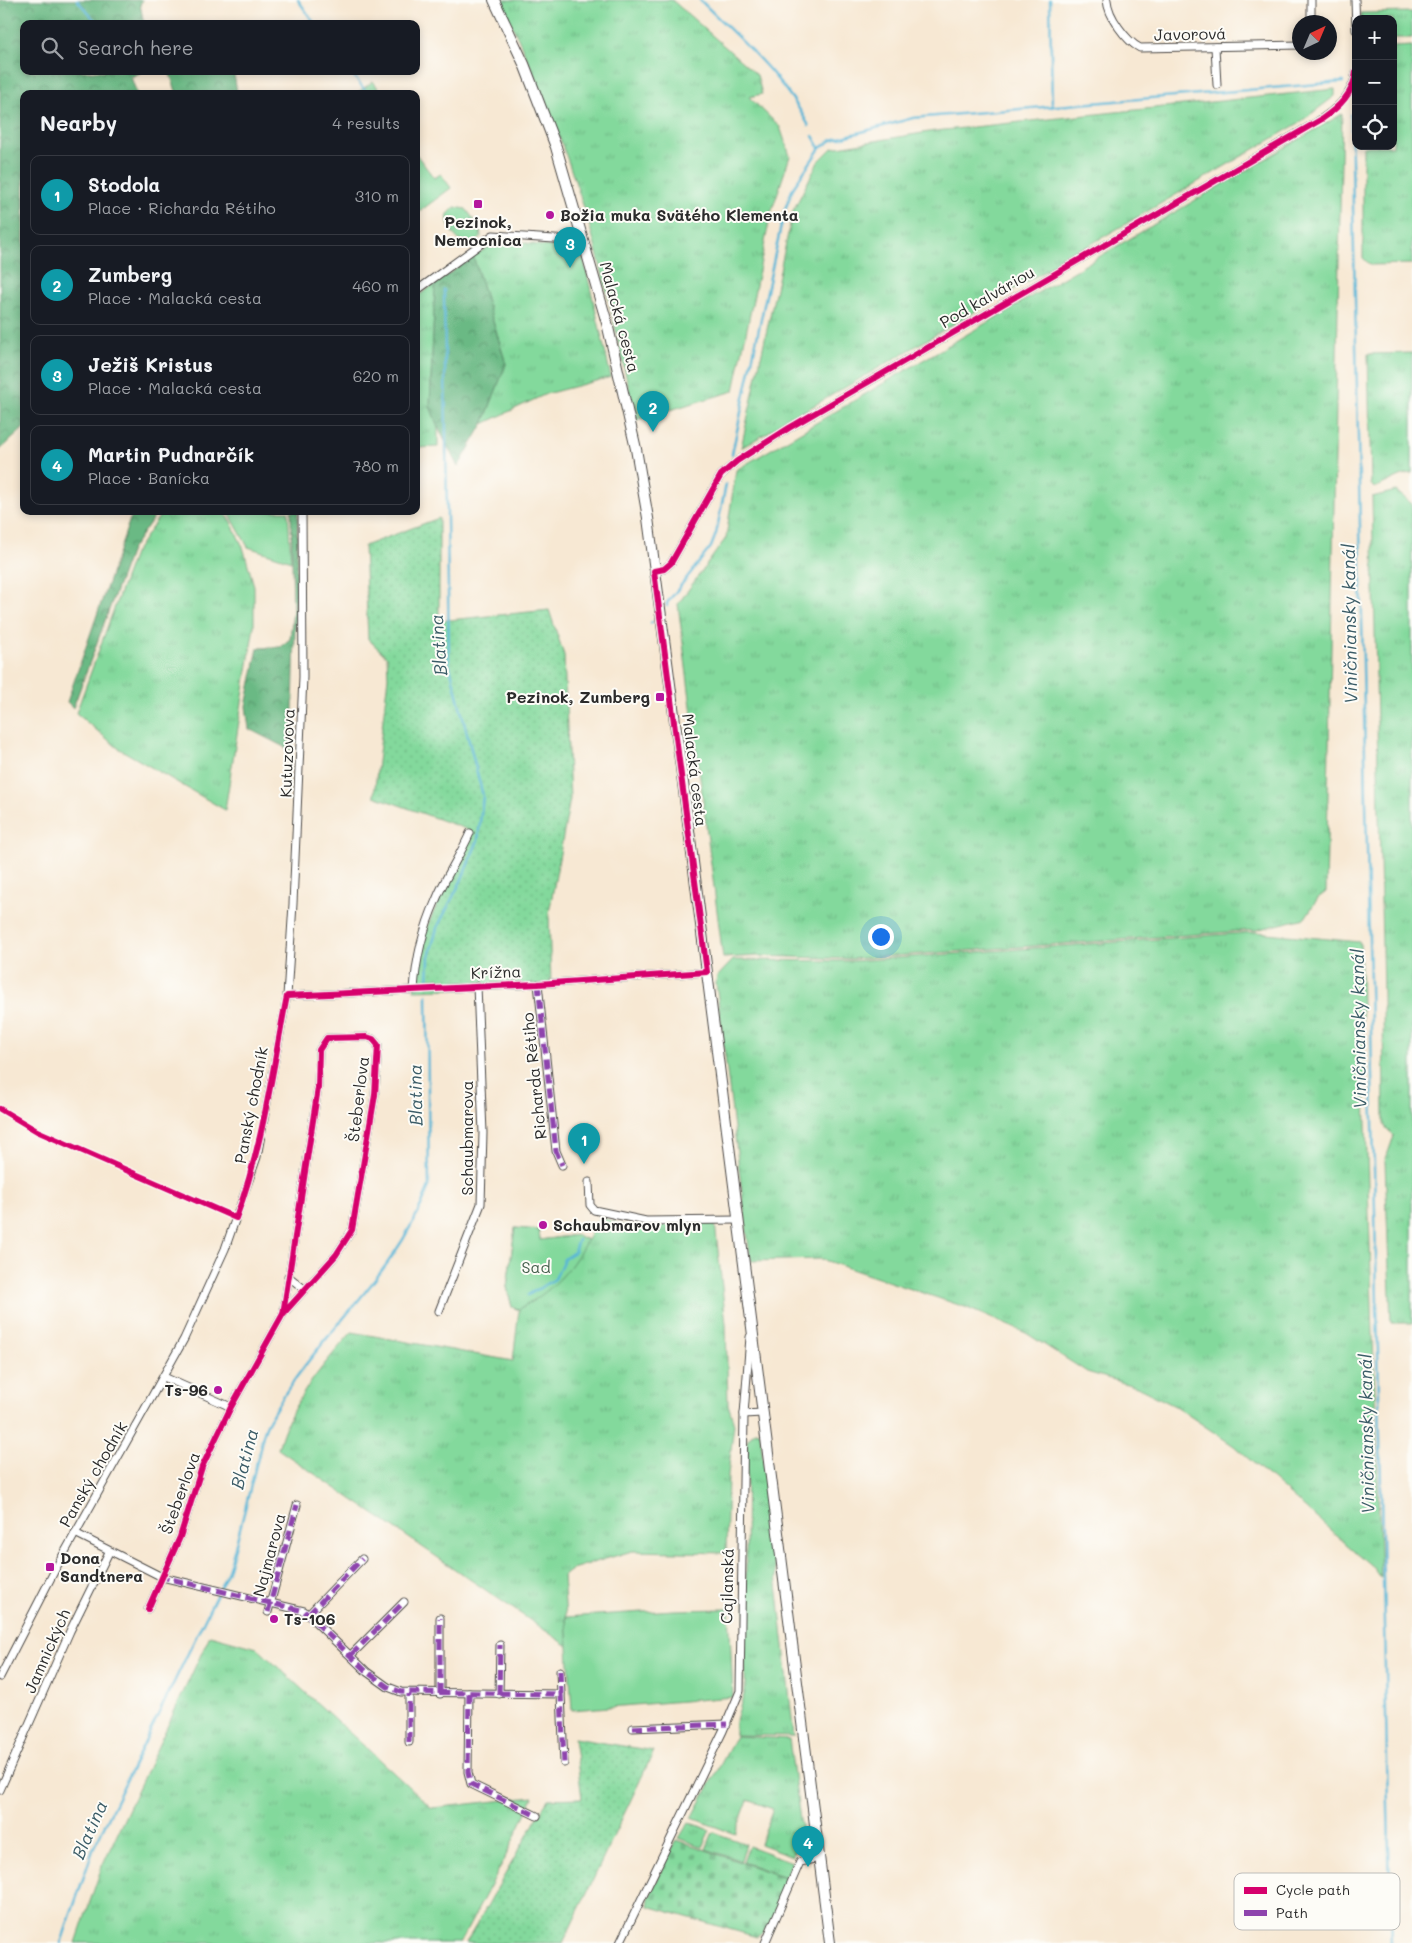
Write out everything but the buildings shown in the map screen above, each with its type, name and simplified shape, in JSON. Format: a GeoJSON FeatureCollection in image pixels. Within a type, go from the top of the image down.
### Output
{"type":"FeatureCollection","features":[{"type":"Feature","properties":{"kind":"main road","name":"Malacká cesta"},"geometry":{"type":"LineString","coordinates":[[494,0],[524,64],[549,126],[584,240],[619,369],[635,444],[661,620],[738,1220]]}},
{"type":"Feature","properties":{"kind":"main road"},"geometry":{"type":"LineString","coordinates":[[738,1220],[830,1943]]}},
{"type":"Feature","properties":{"kind":"street","name":"Javorová"},"geometry":{"type":"LineString","coordinates":[[1107,0],[1108,8],[1132,44],[1140,48],[1292,45]]}},
{"type":"Feature","properties":{"kind":"street"},"geometry":{"type":"LineString","coordinates":[[1311,0],[1311,15]]}},
{"type":"Feature","properties":{"kind":"street"},"geometry":{"type":"LineString","coordinates":[[1355,0],[1356,15]]}},
{"type":"Feature","properties":{"kind":"street"},"geometry":{"type":"LineString","coordinates":[[1215,47],[1217,85]]}},
{"type":"Feature","properties":{"kind":"street","name":"Pod kalváriou"},"geometry":{"type":"LineString","coordinates":[[654,571],[664,569],[671,563],[715,482],[736,461],[1315,123],[1343,102],[1352,86]]}},
{"type":"Feature","properties":{"kind":"street"},"geometry":{"type":"LineString","coordinates":[[420,288],[493,236],[584,240]]}},
{"type":"Feature","properties":{"kind":"street","name":"Kutuzovova"},"geometry":{"type":"LineString","coordinates":[[287,996],[300,789],[303,677],[302,515]]}},
{"type":"Feature","properties":{"kind":"street"},"geometry":{"type":"LineString","coordinates":[[415,990],[416,964],[422,938],[436,898],[470,834]]}},
{"type":"Feature","properties":{"kind":"street","name":"Krížna"},"geometry":{"type":"LineString","coordinates":[[287,996],[538,984],[707,972]]}},
{"type":"Feature","properties":{"kind":"street","name":"Richarda Rétiho"},"geometry":{"type":"LineString","coordinates":[[538,984],[556,1151],[562,1165]]}},
{"type":"Feature","properties":{"kind":"street","name":"Schaubmarova"},"geometry":{"type":"LineString","coordinates":[[439,1311],[481,1204],[483,1133],[477,986]]}},
{"type":"Feature","properties":{"kind":"street","name":"Panský chodník"},"geometry":{"type":"LineString","coordinates":[[0,1677],[75,1533],[164,1377],[226,1249],[247,1189],[264,1126],[287,996]]}},
{"type":"Feature","properties":{"kind":"street","name":"Šteberlova"},"geometry":{"type":"LineString","coordinates":[[148,1609],[180,1537],[202,1467],[231,1407],[283,1314],[336,1255],[352,1230],[375,1095],[378,1045],[373,1039],[367,1037],[327,1038],[319,1050],[318,1088],[283,1314]]}},
{"type":"Feature","properties":{"kind":"street"},"geometry":{"type":"LineString","coordinates":[[588,1182],[590,1205],[594,1210],[646,1221],[738,1220]]}},
{"type":"Feature","properties":{"kind":"street"},"geometry":{"type":"LineString","coordinates":[[288,1276],[304,1289]]}},
{"type":"Feature","properties":{"kind":"street","name":"Cajlanská"},"geometry":{"type":"LineString","coordinates":[[620,1943],[727,1724],[740,1691],[744,1414],[751,1329]]}},
{"type":"Feature","properties":{"kind":"street"},"geometry":{"type":"LineString","coordinates":[[164,1377],[231,1407]]}},
{"type":"Feature","properties":{"kind":"street"},"geometry":{"type":"LineString","coordinates":[[744,1414],[762,1412]]}},
{"type":"Feature","properties":{"kind":"street","name":"Najmarova"},"geometry":{"type":"LineString","coordinates":[[268,1612],[297,1505]]}},
{"type":"Feature","properties":{"kind":"street"},"geometry":{"type":"LineString","coordinates":[[75,1533],[162,1577],[304,1611],[376,1680],[388,1687],[409,1694],[561,1694]]}},
{"type":"Feature","properties":{"kind":"street","name":"Jamnických"},"geometry":{"type":"LineString","coordinates":[[0,1790],[70,1631],[110,1552]]}},
{"type":"Feature","properties":{"kind":"street"},"geometry":{"type":"LineString","coordinates":[[309,1614],[362,1559]]}},
{"type":"Feature","properties":{"kind":"street"},"geometry":{"type":"LineString","coordinates":[[351,1655],[404,1602]]}},
{"type":"Feature","properties":{"kind":"street"},"geometry":{"type":"LineString","coordinates":[[440,1618],[440,1694]]}},
{"type":"Feature","properties":{"kind":"street"},"geometry":{"type":"LineString","coordinates":[[499,1694],[500,1645]]}},
{"type":"Feature","properties":{"kind":"street"},"geometry":{"type":"LineString","coordinates":[[560,1671],[564,1763]]}},
{"type":"Feature","properties":{"kind":"street"},"geometry":{"type":"LineString","coordinates":[[409,1694],[409,1742]]}},
{"type":"Feature","properties":{"kind":"street"},"geometry":{"type":"LineString","coordinates":[[469,1694],[468,1772],[471,1784],[537,1816]]}},
{"type":"Feature","properties":{"kind":"street"},"geometry":{"type":"LineString","coordinates":[[633,1728],[727,1724]]}},
{"type":"Feature","properties":{"kind":"street"},"geometry":{"type":"LineString","coordinates":[[765,1943],[800,1862],[819,1858]]}},
{"type":"Feature","properties":{"kind":"green space"},"geometry":{"type":"Polygon","coordinates":[[[0,0],[143,0],[140,4],[143,20],[20,20],[20,75],[135,75],[131,77],[136,90],[20,90],[20,432],[0,450],[0,0]]]}},
{"type":"Feature","properties":{"kind":"green space"},"geometry":{"type":"Polygon","coordinates":[[[500,0],[672,0],[757,75],[762,94],[749,97],[780,127],[790,156],[771,213],[734,391],[636,420],[601,268],[584,208],[549,110],[500,0]]]}},
{"type":"Feature","properties":{"kind":"green space"},"geometry":{"type":"Polygon","coordinates":[[[1412,12],[1412,38],[1397,38],[1397,15],[1361,15],[1361,13],[1412,12]]]}},
{"type":"Feature","properties":{"kind":"green space"},"geometry":{"type":"Polygon","coordinates":[[[1412,46],[1412,264],[1370,265],[1363,258],[1363,150],[1397,150],[1397,47],[1412,46]]]}},
{"type":"Feature","properties":{"kind":"green space"},"geometry":{"type":"Polygon","coordinates":[[[170,75],[234,75],[237,90],[176,90],[170,75]]]}},
{"type":"Feature","properties":{"kind":"green space"},"geometry":{"type":"Polygon","coordinates":[[[373,81],[379,90],[361,90],[373,81]]]}},
{"type":"Feature","properties":{"kind":"green space"},"geometry":{"type":"Polygon","coordinates":[[[1335,89],[1335,96],[1299,123],[741,448],[793,211],[818,162],[832,148],[935,131],[1335,89]]]}},
{"type":"Feature","properties":{"kind":"green space"},"geometry":{"type":"Polygon","coordinates":[[[1342,114],[1326,892],[1318,898],[1305,918],[1256,930],[852,959],[758,956],[723,958],[678,604],[726,538],[736,470],[1342,114]]]}},
{"type":"Feature","properties":{"kind":"green space"},"geometry":{"type":"Polygon","coordinates":[[[420,159],[434,178],[441,174],[451,188],[420,211],[420,159]]]}},
{"type":"Feature","properties":{"kind":"green space"},"geometry":{"type":"Polygon","coordinates":[[[455,207],[466,209],[480,228],[481,237],[475,244],[464,243],[452,231],[449,225],[448,214],[455,207]]]}},
{"type":"Feature","properties":{"kind":"green space"},"geometry":{"type":"Polygon","coordinates":[[[521,242],[544,246],[571,247],[582,252],[611,377],[546,394],[483,424],[506,364],[473,256],[495,244],[521,242]]]}},
{"type":"Feature","properties":{"kind":"green space"},"geometry":{"type":"Polygon","coordinates":[[[473,256],[506,364],[483,424],[458,467],[430,406],[435,284],[473,256]]]}},
{"type":"Feature","properties":{"kind":"green space"},"geometry":{"type":"Polygon","coordinates":[[[435,284],[430,406],[438,427],[438,447],[420,448],[420,294],[435,284]]]}},
{"type":"Feature","properties":{"kind":"green space"},"geometry":{"type":"Polygon","coordinates":[[[1412,353],[1412,473],[1374,488],[1371,484],[1368,354],[1412,353]]]}},
{"type":"Feature","properties":{"kind":"green space"},"geometry":{"type":"Polygon","coordinates":[[[1396,491],[1412,504],[1412,1323],[1391,1323],[1385,1161],[1394,1136],[1387,1130],[1384,1124],[1383,992],[1372,497],[1396,491]]]}},
{"type":"Feature","properties":{"kind":"green space"},"geometry":{"type":"Polygon","coordinates":[[[133,515],[155,515],[131,550],[73,708],[67,702],[133,515]]]}},
{"type":"Feature","properties":{"kind":"green space"},"geometry":{"type":"Polygon","coordinates":[[[160,515],[226,515],[243,547],[254,586],[254,626],[225,810],[118,748],[76,713],[134,554],[160,515]]]}},
{"type":"Feature","properties":{"kind":"green space"},"geometry":{"type":"Polygon","coordinates":[[[230,515],[288,515],[291,561],[248,547],[230,515]]]}},
{"type":"Feature","properties":{"kind":"green space"},"geometry":{"type":"Polygon","coordinates":[[[291,515],[298,515],[292,751],[249,729],[246,706],[258,648],[280,647],[290,639],[293,610],[291,515]]]}},
{"type":"Feature","properties":{"kind":"green space"},"geometry":{"type":"Polygon","coordinates":[[[439,518],[439,621],[549,610],[564,655],[570,799],[549,913],[551,986],[414,990],[422,938],[469,833],[466,829],[374,796],[388,677],[387,657],[368,639],[364,546],[439,518]]]}},
{"type":"Feature","properties":{"kind":"green space"},"geometry":{"type":"Polygon","coordinates":[[[1256,932],[1360,942],[1381,1578],[1375,1569],[1234,1446],[1175,1406],[1137,1387],[1087,1372],[1026,1333],[965,1307],[821,1259],[751,1261],[750,1257],[716,983],[717,977],[733,960],[853,961],[1256,932]]]}},
{"type":"Feature","properties":{"kind":"green space"},"geometry":{"type":"Polygon","coordinates":[[[600,1217],[629,1227],[715,1223],[726,1324],[728,1404],[734,1424],[728,1475],[726,1553],[632,1551],[572,1569],[563,1576],[568,1646],[278,1449],[290,1416],[308,1386],[352,1332],[513,1361],[519,1310],[512,1307],[507,1287],[515,1228],[539,1230],[540,1240],[577,1235],[587,1240],[600,1217]]]}},
{"type":"Feature","properties":{"kind":"green space","name":"Sad"},"geometry":{"type":"Polygon","coordinates":[[[515,1228],[539,1230],[540,1240],[577,1235],[587,1240],[559,1280],[541,1295],[519,1309],[512,1307],[507,1287],[515,1228]]]}},
{"type":"Feature","properties":{"kind":"green space"},"geometry":{"type":"Polygon","coordinates":[[[755,1431],[760,1432],[794,1736],[735,1735],[735,1723],[745,1691],[747,1440],[755,1431]]]}},
{"type":"Feature","properties":{"kind":"green space"},"geometry":{"type":"Polygon","coordinates":[[[729,1609],[733,1697],[572,1710],[566,1617],[674,1610],[729,1609]]]}},
{"type":"Feature","properties":{"kind":"green space"},"geometry":{"type":"Polygon","coordinates":[[[210,1635],[257,1648],[432,1808],[533,1797],[504,1860],[460,1943],[76,1943],[102,1866],[210,1635]]]}},
{"type":"Feature","properties":{"kind":"green space"},"geometry":{"type":"Polygon","coordinates":[[[736,1736],[789,1739],[802,1834],[792,1856],[760,1844],[773,1809],[748,1800],[735,1834],[692,1818],[736,1736]]]}},
{"type":"Feature","properties":{"kind":"green space"},"geometry":{"type":"Polygon","coordinates":[[[574,1738],[654,1751],[563,1943],[466,1943],[548,1799],[582,1798],[574,1738]]]}},
{"type":"Feature","properties":{"kind":"green space"},"geometry":{"type":"Polygon","coordinates":[[[689,1822],[710,1830],[702,1847],[679,1838],[689,1822]]]}},
{"type":"Feature","properties":{"kind":"green space"},"geometry":{"type":"Polygon","coordinates":[[[713,1832],[746,1844],[741,1861],[706,1849],[713,1832]]]}},
{"type":"Feature","properties":{"kind":"green space"},"geometry":{"type":"Polygon","coordinates":[[[677,1840],[786,1878],[776,1911],[763,1932],[757,1937],[648,1906],[649,1897],[677,1840]]]}},
{"type":"Feature","properties":{"kind":"green space"},"geometry":{"type":"Polygon","coordinates":[[[749,1846],[792,1862],[785,1877],[743,1862],[749,1846]]]}},
{"type":"Feature","properties":{"kind":"waterway"},"geometry":{"type":"LineString","coordinates":[[77,0],[94,20]]}},
{"type":"Feature","properties":{"kind":"waterway","name":"Blatina"},"geometry":{"type":"LineString","coordinates":[[298,0],[312,20]]}},
{"type":"Feature","properties":{"kind":"waterway"},"geometry":{"type":"LineString","coordinates":[[700,0],[774,75],[787,91],[809,126]]}},
{"type":"Feature","properties":{"kind":"waterway"},"geometry":{"type":"LineString","coordinates":[[1050,0],[1052,107]]}},
{"type":"Feature","properties":{"kind":"waterway","name":"Blatina"},"geometry":{"type":"LineString","coordinates":[[353,75],[365,90]]}},
{"type":"Feature","properties":{"kind":"waterway"},"geometry":{"type":"LineString","coordinates":[[732,454],[784,212],[793,188],[820,148],[832,140],[913,118],[1343,82]]}},
{"type":"Feature","properties":{"kind":"waterway","name":"Viničniansky kanál"},"geometry":{"type":"LineString","coordinates":[[1351,115],[1389,1873]]}},
{"type":"Feature","properties":{"kind":"waterway"},"geometry":{"type":"LineString","coordinates":[[813,136],[820,148]]}},
{"type":"Feature","properties":{"kind":"waterway","name":"Blatina"},"geometry":{"type":"LineString","coordinates":[[428,984],[429,957],[437,928],[461,881],[478,840],[483,796],[449,663],[444,290]]}},
{"type":"Feature","properties":{"kind":"waterway"},"geometry":{"type":"LineString","coordinates":[[667,606],[667,603],[711,547],[716,534],[726,484]]}},
{"type":"Feature","properties":{"kind":"waterway","name":"Blatina"},"geometry":{"type":"LineString","coordinates":[[61,1943],[94,1847],[228,1571],[267,1424],[285,1393],[307,1363],[375,1280],[396,1251],[414,1220],[429,1186],[427,995]]}},
{"type":"Feature","properties":{"kind":"waterway"},"geometry":{"type":"LineString","coordinates":[[560,1230],[585,1223]]}},
{"type":"Feature","properties":{"kind":"waterway"},"geometry":{"type":"LineString","coordinates":[[528,1295],[555,1279],[564,1259],[574,1252],[578,1240]]}},
{"type":"Feature","properties":{"kind":"waterway","name":"Viničniansky kanál"},"geometry":{"type":"LineString","coordinates":[[1391,1930],[1391,1943]]}},
{"type":"Feature","properties":{"kind":"marked path"},"geometry":{"type":"LineString","coordinates":[[538,984],[556,1151],[562,1165]]}},
{"type":"Feature","properties":{"kind":"marked path"},"geometry":{"type":"LineString","coordinates":[[268,1612],[297,1505]]}},
{"type":"Feature","properties":{"kind":"marked path"},"geometry":{"type":"LineString","coordinates":[[309,1614],[362,1559]]}},
{"type":"Feature","properties":{"kind":"marked path"},"geometry":{"type":"LineString","coordinates":[[163,1574],[162,1577],[304,1611],[367,1672],[388,1687],[401,1692],[561,1694],[564,1763]]}},
{"type":"Feature","properties":{"kind":"marked path"},"geometry":{"type":"LineString","coordinates":[[351,1655],[404,1602]]}},
{"type":"Feature","properties":{"kind":"marked path"},"geometry":{"type":"LineString","coordinates":[[440,1618],[440,1694]]}},
{"type":"Feature","properties":{"kind":"marked path"},"geometry":{"type":"LineString","coordinates":[[499,1694],[500,1645]]}},
{"type":"Feature","properties":{"kind":"marked path"},"geometry":{"type":"LineString","coordinates":[[560,1671],[561,1694]]}},
{"type":"Feature","properties":{"kind":"marked path"},"geometry":{"type":"LineString","coordinates":[[469,1693],[468,1772],[471,1784],[537,1816]]}},
{"type":"Feature","properties":{"kind":"marked path"},"geometry":{"type":"LineString","coordinates":[[409,1694],[409,1742]]}},
{"type":"Feature","properties":{"kind":"marked path"},"geometry":{"type":"LineString","coordinates":[[633,1728],[727,1724]]}},
{"type":"Feature","properties":{"kind":"cycle path"},"geometry":{"type":"LineString","coordinates":[[0,1109],[37,1131],[236,1218],[260,1136],[287,996],[538,984],[707,972],[654,571],[664,569],[671,563],[721,475],[737,461],[789,428],[1322,119],[1345,99],[1352,87]]}},
{"type":"Feature","properties":{"kind":"cycle path"},"geometry":{"type":"LineString","coordinates":[[148,1609],[180,1537],[202,1467],[231,1407],[283,1314],[318,1088],[319,1050],[327,1038],[367,1037],[373,1039],[378,1045],[375,1095],[352,1230],[336,1255],[283,1314]]}},
{"type":"Feature","properties":{"kind":"place","name":"Pezinok, Nemocnica"},"geometry":{"type":"Point","coordinates":[478,204]}},
{"type":"Feature","properties":{"kind":"place","name":"Božia muka Svätého Klementa"},"geometry":{"type":"Point","coordinates":[550,215]}},
{"type":"Feature","properties":{"kind":"place","name":"Ježiš Kristus"},"geometry":{"type":"Point","coordinates":[570,268]}},
{"type":"Feature","properties":{"kind":"place","name":"Zumberg"},"geometry":{"type":"Point","coordinates":[653,432]}},
{"type":"Feature","properties":{"kind":"place","name":"Pezinok, Zumberg"},"geometry":{"type":"Point","coordinates":[660,697]}},
{"type":"Feature","properties":{"kind":"place","name":"Stodola"},"geometry":{"type":"Point","coordinates":[584,1164]}},
{"type":"Feature","properties":{"kind":"place","name":"Schaubmarov mlyn"},"geometry":{"type":"Point","coordinates":[543,1225]}},
{"type":"Feature","properties":{"kind":"place","name":"Ts-96"},"geometry":{"type":"Point","coordinates":[218,1390]}},
{"type":"Feature","properties":{"kind":"place","name":"Dona Sandtnera"},"geometry":{"type":"Point","coordinates":[50,1567]}},
{"type":"Feature","properties":{"kind":"place","name":"Ts-106"},"geometry":{"type":"Point","coordinates":[274,1619]}},
{"type":"Feature","properties":{"kind":"place","name":"Martin Pudnarčík"},"geometry":{"type":"Point","coordinates":[808,1867]}}]}
